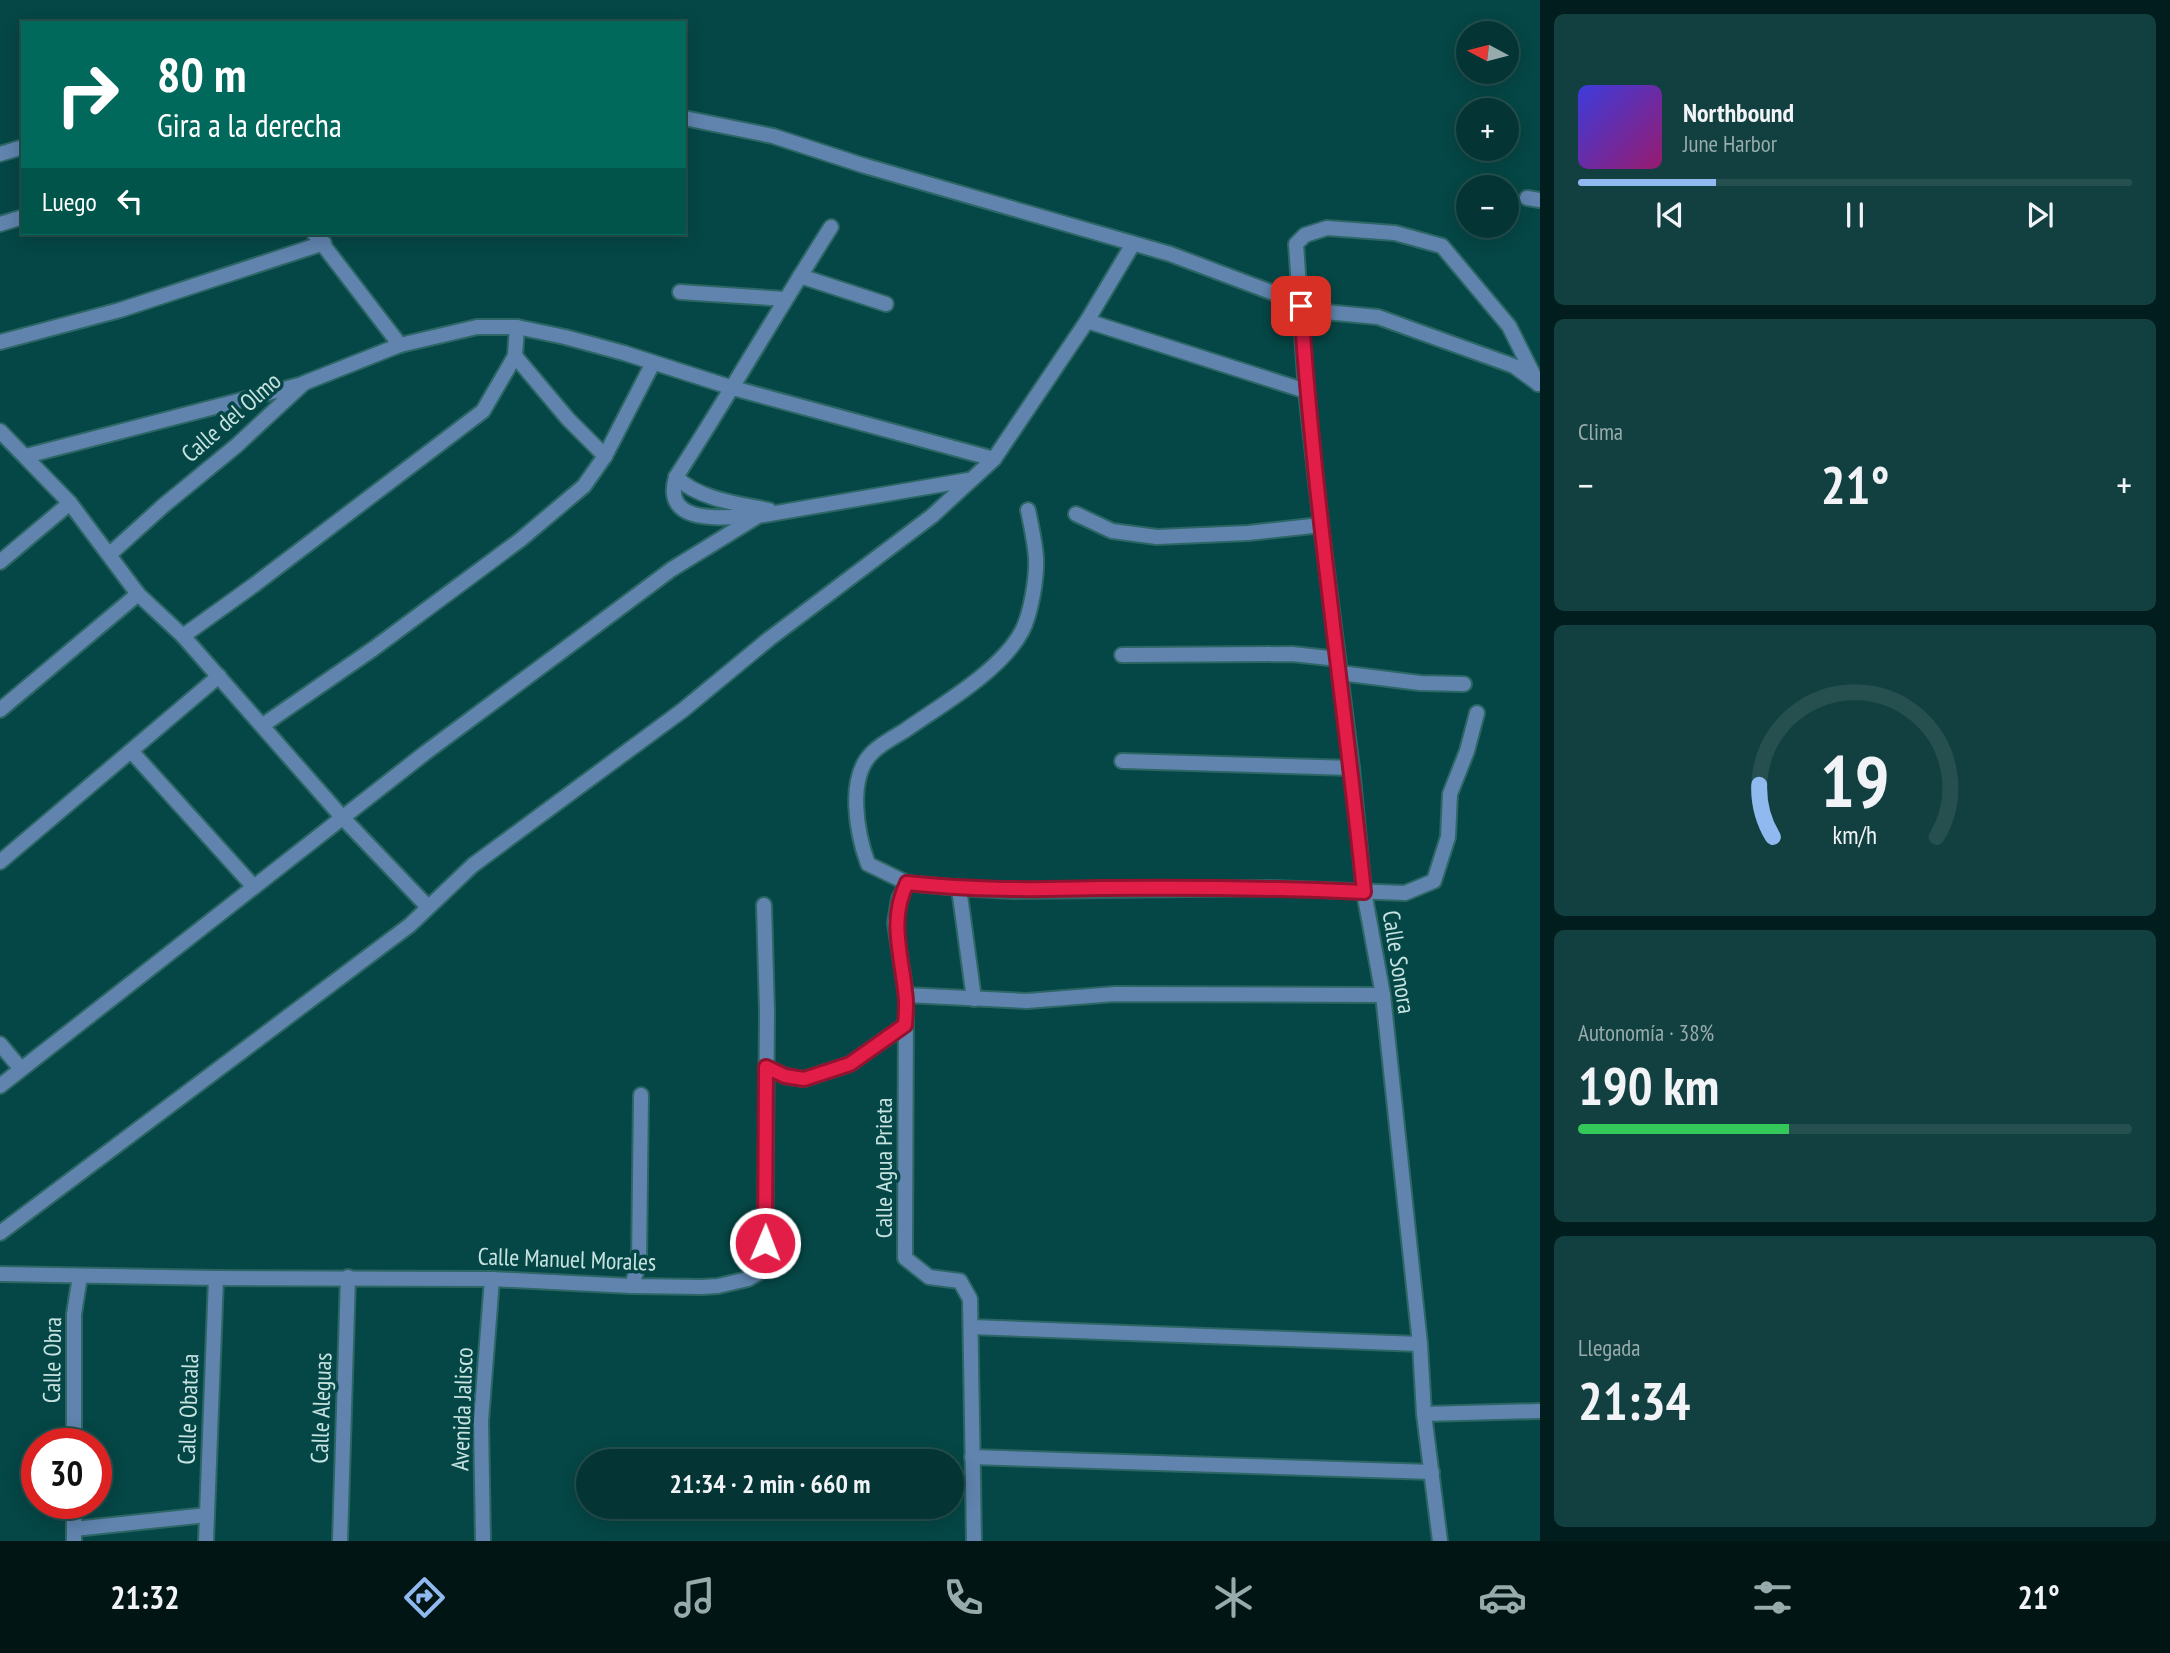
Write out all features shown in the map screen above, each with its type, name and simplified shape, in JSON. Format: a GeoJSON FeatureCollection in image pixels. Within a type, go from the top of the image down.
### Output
{"type":"FeatureCollection","features":[{"type":"Feature","properties":{"kind":"street"},"geometry":{"type":"LineString","coordinates":[[686,118],[774,136],[862,165],[1170,254],[1301,306],[1325,312],[1378,317],[1514,366],[1539,385]]}},
{"type":"Feature","properties":{"kind":"street"},"geometry":{"type":"LineString","coordinates":[[0,154],[21,149]]}},
{"type":"Feature","properties":{"kind":"street"},"geometry":{"type":"LineString","coordinates":[[0,224],[21,218]]}},
{"type":"Feature","properties":{"kind":"street"},"geometry":{"type":"LineString","coordinates":[[831,227],[676,477],[672,489],[678,505],[693,515],[706,518],[758,516],[970,480]]}},
{"type":"Feature","properties":{"kind":"street","name":"Calle Sonora"},"geometry":{"type":"LineString","coordinates":[[1440,1541],[1424,1414],[1420,1344],[1383,995],[1364,892],[1352,768],[1321,525],[1296,244],[1305,234],[1327,228],[1395,233],[1442,246],[1510,326],[1539,385]]}},
{"type":"Feature","properties":{"kind":"street"},"geometry":{"type":"LineString","coordinates":[[0,342],[120,310],[319,238],[400,345]]}},
{"type":"Feature","properties":{"kind":"street"},"geometry":{"type":"LineString","coordinates":[[0,1233],[410,925],[473,864],[682,710],[769,639],[932,516],[994,459],[1087,321],[1133,244]]}},
{"type":"Feature","properties":{"kind":"street"},"geometry":{"type":"LineString","coordinates":[[800,276],[886,304]]}},
{"type":"Feature","properties":{"kind":"street"},"geometry":{"type":"LineString","coordinates":[[680,292],[785,299]]}},
{"type":"Feature","properties":{"kind":"street"},"geometry":{"type":"LineString","coordinates":[[1087,321],[1307,391]]}},
{"type":"Feature","properties":{"kind":"street","name":"Calle del Olmo"},"geometry":{"type":"LineString","coordinates":[[110,554],[236,446],[304,383],[400,345],[477,327],[517,327],[565,337],[733,388],[994,459]]}},
{"type":"Feature","properties":{"kind":"street"},"geometry":{"type":"LineString","coordinates":[[183,636],[298,553],[483,411],[515,356],[517,327]]}},
{"type":"Feature","properties":{"kind":"street"},"geometry":{"type":"LineString","coordinates":[[515,356],[568,419],[605,456]]}},
{"type":"Feature","properties":{"kind":"street"},"geometry":{"type":"LineString","coordinates":[[263,725],[373,649],[520,540],[584,486],[605,456],[653,363]]}},
{"type":"Feature","properties":{"kind":"street"},"geometry":{"type":"LineString","coordinates":[[26,456],[304,383]]}},
{"type":"Feature","properties":{"kind":"street"},"geometry":{"type":"LineString","coordinates":[[0,431],[70,503],[138,594],[183,636],[342,817],[428,907]]}},
{"type":"Feature","properties":{"kind":"street"},"geometry":{"type":"LineString","coordinates":[[676,477],[684,485],[705,494],[776,512]]}},
{"type":"Feature","properties":{"kind":"street"},"geometry":{"type":"LineString","coordinates":[[0,562],[70,503]]}},
{"type":"Feature","properties":{"kind":"street"},"geometry":{"type":"LineString","coordinates":[[1028,510],[1036,559],[1032,594],[1023,630],[1002,659],[872,753],[860,773],[856,822],[868,864],[907,883],[1014,891],[1271,888],[1405,893],[1434,881],[1448,837],[1450,794],[1467,751],[1477,713]]}},
{"type":"Feature","properties":{"kind":"street"},"geometry":{"type":"LineString","coordinates":[[1076,514],[1112,531],[1157,537],[1248,533],[1321,525]]}},
{"type":"Feature","properties":{"kind":"street"},"geometry":{"type":"LineString","coordinates":[[0,1086],[488,705],[672,569],[758,516]]}},
{"type":"Feature","properties":{"kind":"street"},"geometry":{"type":"LineString","coordinates":[[0,710],[138,594]]}},
{"type":"Feature","properties":{"kind":"street"},"geometry":{"type":"LineString","coordinates":[[1122,655],[1292,654],[1420,683],[1464,684]]}},
{"type":"Feature","properties":{"kind":"street"},"geometry":{"type":"LineString","coordinates":[[0,862],[219,676]]}},
{"type":"Feature","properties":{"kind":"street"},"geometry":{"type":"LineString","coordinates":[[131,751],[254,887]]}},
{"type":"Feature","properties":{"kind":"street"},"geometry":{"type":"LineString","coordinates":[[1122,761],[1352,768]]}},
{"type":"Feature","properties":{"kind":"street","name":"Calle Agua Prieta"},"geometry":{"type":"LineString","coordinates":[[907,883],[899,899],[895,923],[906,995],[905,1258],[929,1278],[960,1282],[970,1299],[974,1541]]}},
{"type":"Feature","properties":{"kind":"street"},"geometry":{"type":"LineString","coordinates":[[958,888],[974,999]]}},
{"type":"Feature","properties":{"kind":"street","name":"Calle Manuel Morales"},"geometry":{"type":"LineString","coordinates":[[0,1274],[492,1279],[632,1286],[719,1286],[748,1279],[765,1269],[764,905]]}},
{"type":"Feature","properties":{"kind":"street"},"geometry":{"type":"LineString","coordinates":[[906,995],[1053,1000],[1115,994],[1383,995]]}},
{"type":"Feature","properties":{"kind":"street"},"geometry":{"type":"LineString","coordinates":[[766,1067],[785,1076],[804,1079],[850,1064],[905,1025]]}},
{"type":"Feature","properties":{"kind":"street"},"geometry":{"type":"LineString","coordinates":[[0,1044],[21,1069]]}},
{"type":"Feature","properties":{"kind":"street"},"geometry":{"type":"LineString","coordinates":[[632,1286],[639,1262],[641,1095]]}},
{"type":"Feature","properties":{"kind":"street","name":"Calle Obra"},"geometry":{"type":"LineString","coordinates":[[74,1428],[74,1314],[80,1276]]}},
{"type":"Feature","properties":{"kind":"street","name":"Calle Aleguas"},"geometry":{"type":"LineString","coordinates":[[340,1541],[348,1277]]}},
{"type":"Feature","properties":{"kind":"street","name":"Calle Obatala"},"geometry":{"type":"LineString","coordinates":[[208,1540],[216,1278]]}},
{"type":"Feature","properties":{"kind":"street","name":"Avenida Jalisco"},"geometry":{"type":"LineString","coordinates":[[482,1541],[481,1421],[492,1279]]}},
{"type":"Feature","properties":{"kind":"street"},"geometry":{"type":"LineString","coordinates":[[971,1326],[1420,1344]]}},
{"type":"Feature","properties":{"kind":"street"},"geometry":{"type":"LineString","coordinates":[[1424,1414],[1540,1411]]}},
{"type":"Feature","properties":{"kind":"street"},"geometry":{"type":"LineString","coordinates":[[972,1457],[1432,1472]]}},
{"type":"Feature","properties":{"kind":"street"},"geometry":{"type":"LineString","coordinates":[[74,1535],[207,1515]]}},
{"type":"Feature","properties":{"kind":"route"},"geometry":{"type":"LineString","coordinates":[[765,1243],[766,1067],[785,1076],[804,1079],[850,1064],[905,1025],[906,995],[895,923],[899,899],[907,883],[1014,891],[1271,888],[1364,892],[1352,768],[1309,418],[1301,306]]}}]}
